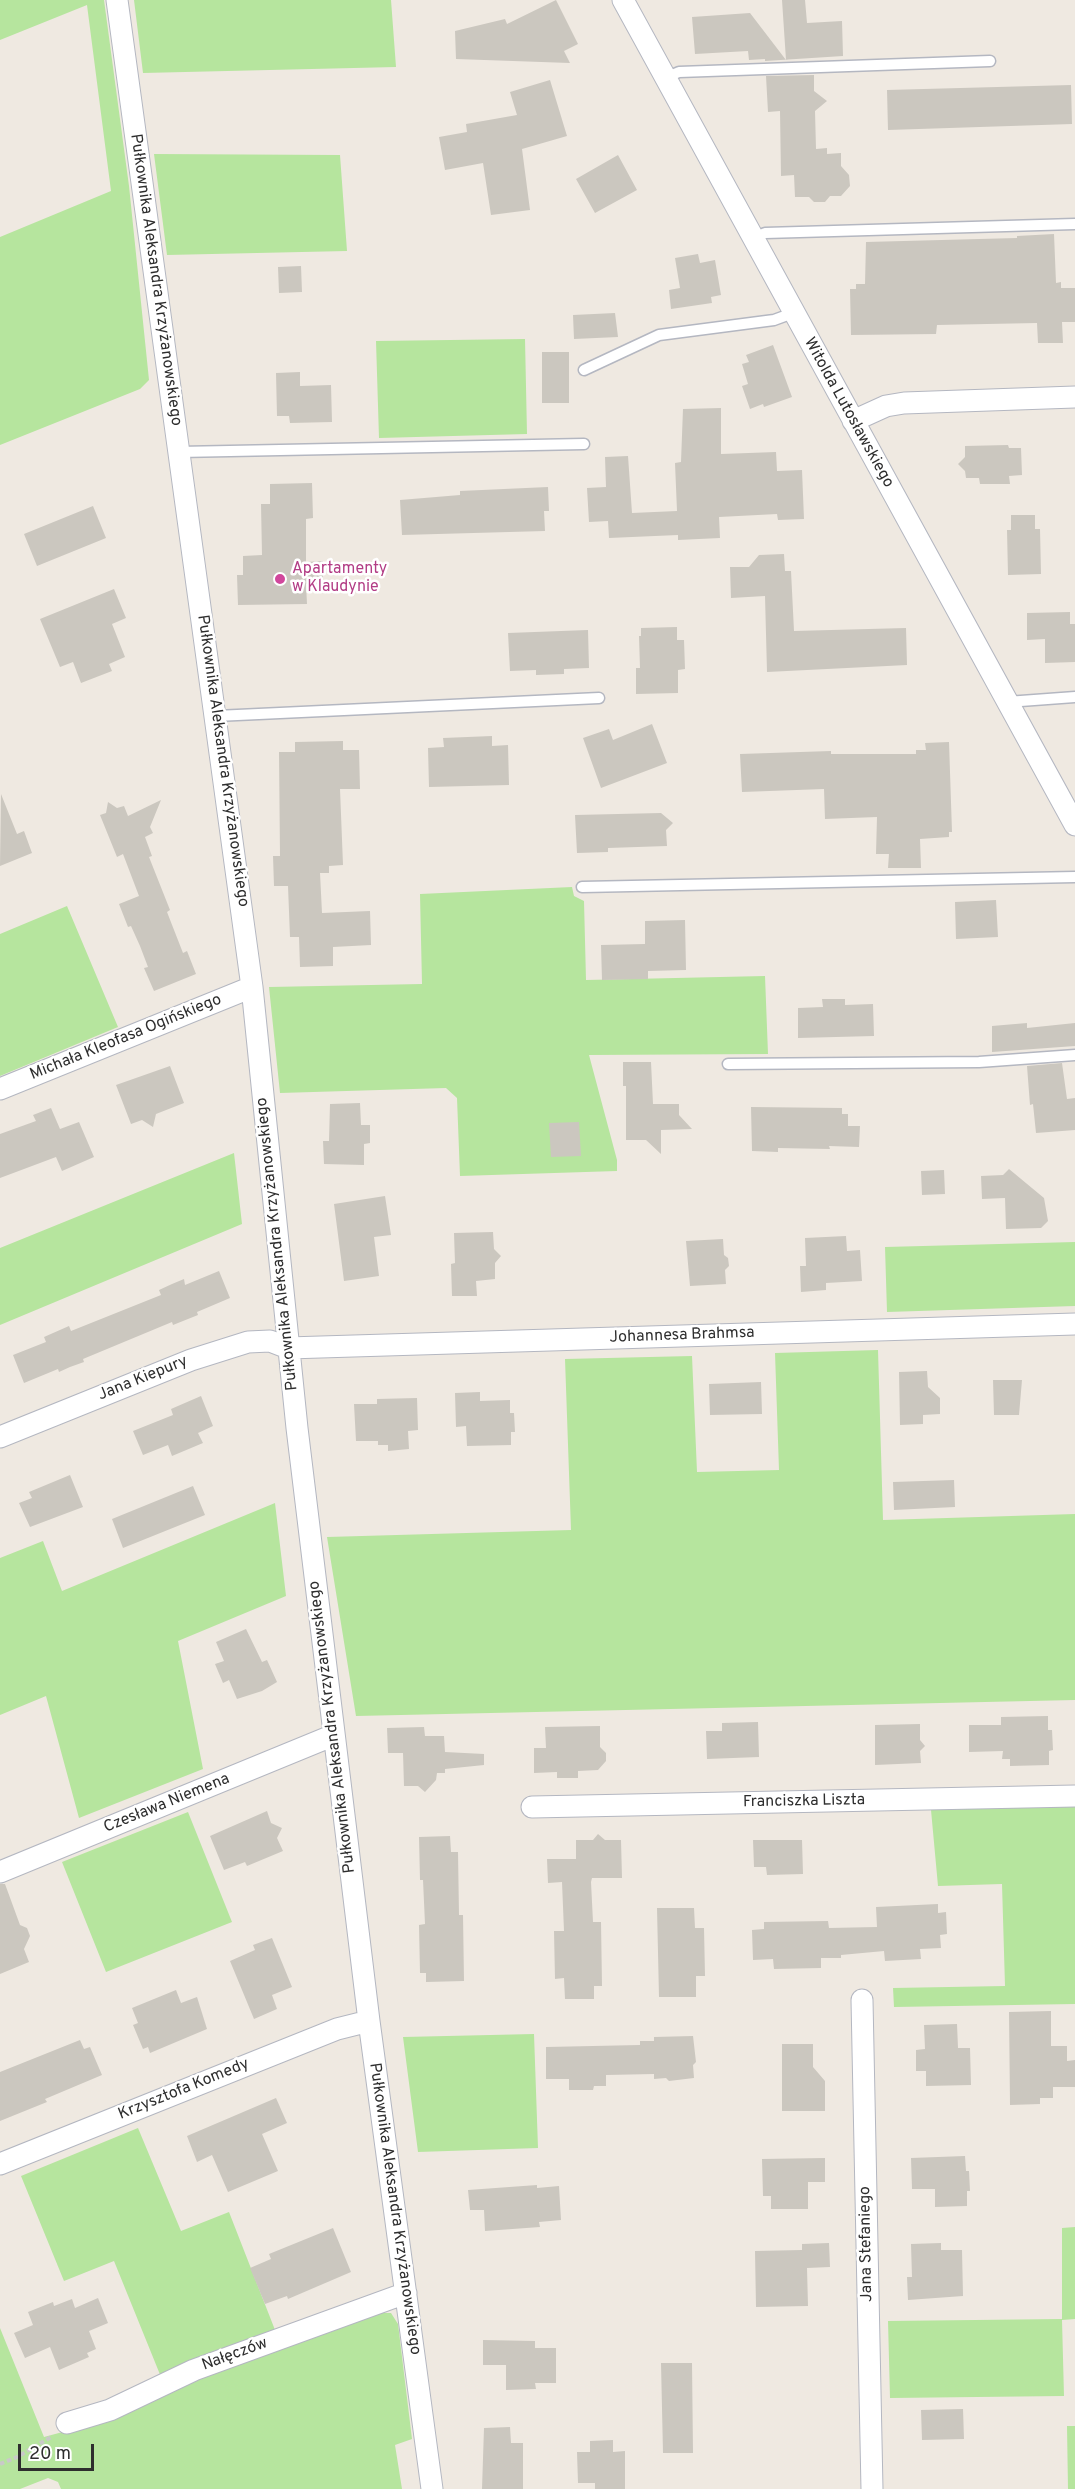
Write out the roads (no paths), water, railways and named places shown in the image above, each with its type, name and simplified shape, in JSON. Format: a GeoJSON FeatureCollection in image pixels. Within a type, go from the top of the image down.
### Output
{"type":"FeatureCollection","features":[{"type":"Feature","properties":{"kind":"street","name":"Pułkownika Aleksandra Krzyżanowskiego"},"geometry":{"type":"LineString","coordinates":[[117,0],[252,987],[288,1348],[334,1735],[369,2021],[432,2489]]}},
{"type":"Feature","properties":{"kind":"street","name":"Witolda Lutosławskiego"},"geometry":{"type":"LineString","coordinates":[[623,0],[1075,825]]}},
{"type":"Feature","properties":{"kind":"street"},"geometry":{"type":"LineString","coordinates":[[853,421],[886,406],[904,403],[1075,397]]}},
{"type":"Feature","properties":{"kind":"street","name":"Michała Kleofasa Ogińskiego"},"geometry":{"type":"LineString","coordinates":[[0,1089],[252,987]]}},
{"type":"Feature","properties":{"kind":"street","name":"Johannesa Brahmsa"},"geometry":{"type":"LineString","coordinates":[[288,1348],[1075,1324]]}},
{"type":"Feature","properties":{"kind":"street","name":"Jana Kiepury"},"geometry":{"type":"LineString","coordinates":[[0,1437],[191,1360],[248,1342],[270,1341],[288,1348]]}},
{"type":"Feature","properties":{"kind":"street","name":"Czesława Niemena"},"geometry":{"type":"LineString","coordinates":[[0,1872],[334,1735]]}},
{"type":"Feature","properties":{"kind":"street","name":"Franciszka Liszta"},"geometry":{"type":"LineString","coordinates":[[532,1807],[1075,1796]]}},
{"type":"Feature","properties":{"kind":"street","name":"Jana Stefaniego"},"geometry":{"type":"LineString","coordinates":[[862,2000],[872,2489]]}},
{"type":"Feature","properties":{"kind":"street","name":"Krzysztofa Komedy"},"geometry":{"type":"LineString","coordinates":[[0,2164],[337,2029],[369,2021]]}},
{"type":"Feature","properties":{"kind":"street","name":"Nałęczów"},"geometry":{"type":"LineString","coordinates":[[67,2423],[110,2410],[194,2370],[406,2293]]}},
{"type":"Feature","properties":{"kind":"lane"},"geometry":{"type":"LineString","coordinates":[[665,78],[679,72],[990,61]]}},
{"type":"Feature","properties":{"kind":"lane"},"geometry":{"type":"LineString","coordinates":[[753,238],[765,233],[1075,224]]}},
{"type":"Feature","properties":{"kind":"lane"},"geometry":{"type":"LineString","coordinates":[[584,370],[659,335],[774,320],[793,313]]}},
{"type":"Feature","properties":{"kind":"lane"},"geometry":{"type":"LineString","coordinates":[[179,452],[584,444]]}},
{"type":"Feature","properties":{"kind":"lane"},"geometry":{"type":"LineString","coordinates":[[1007,702],[1075,697]]}},
{"type":"Feature","properties":{"kind":"lane"},"geometry":{"type":"LineString","coordinates":[[216,716],[599,698]]}},
{"type":"Feature","properties":{"kind":"lane"},"geometry":{"type":"LineString","coordinates":[[582,887],[1075,877]]}},
{"type":"Feature","properties":{"kind":"lane"},"geometry":{"type":"LineString","coordinates":[[728,1064],[979,1062],[1075,1055]]}},
{"type":"Feature","properties":{"kind":"place","name":"Apartamenty w Klaudynie"},"geometry":{"type":"Point","coordinates":[280,579]}}]}
